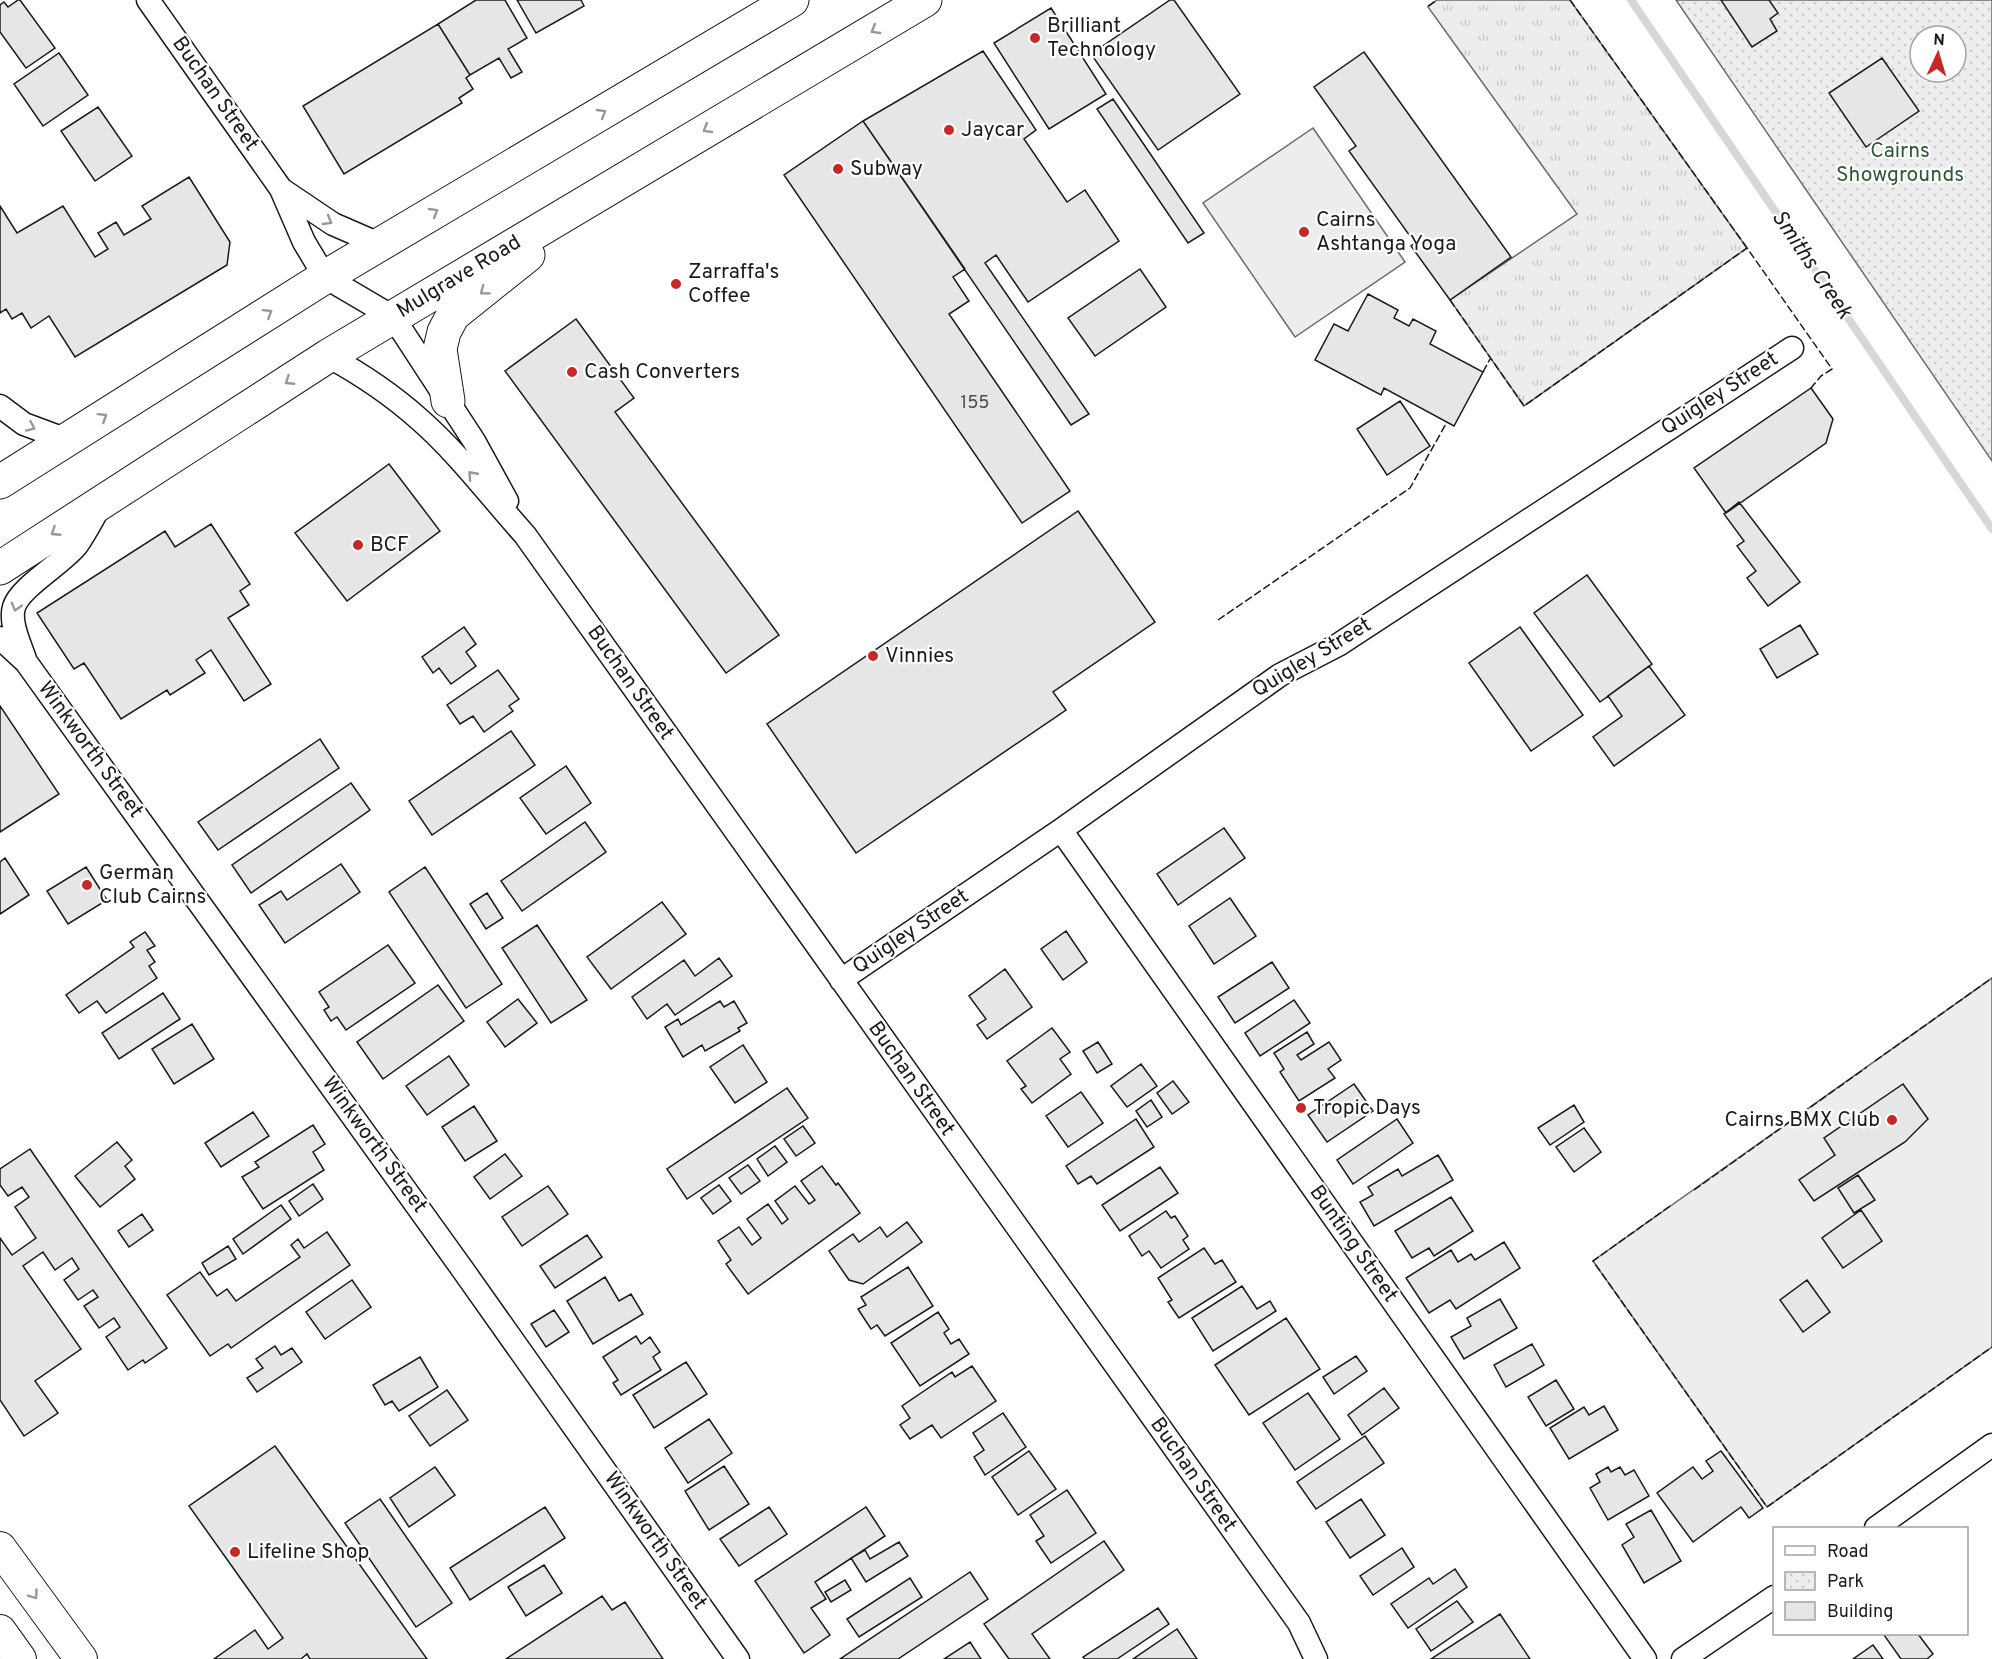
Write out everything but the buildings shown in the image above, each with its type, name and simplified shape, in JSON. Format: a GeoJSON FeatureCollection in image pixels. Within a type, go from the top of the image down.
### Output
{"type":"FeatureCollection","features":[{"type":"Feature","properties":{"kind":"main road"},"geometry":{"type":"LineString","coordinates":[[0,482],[379,244],[792,0]]}},
{"type":"Feature","properties":{"kind":"main road","name":"Mulgrave Road"},"geometry":{"type":"LineString","coordinates":[[0,567],[328,356],[925,0]]}},
{"type":"Feature","properties":{"kind":"main road"},"geometry":{"type":"LineString","coordinates":[[448,401],[440,349],[444,332],[453,315],[610,187]]}},
{"type":"Feature","properties":{"kind":"main road"},"geometry":{"type":"LineString","coordinates":[[0,1548],[81,1659]]}},
{"type":"Feature","properties":{"kind":"main road"},"geometry":{"type":"LineString","coordinates":[[0,1631],[20,1659]]}},
{"type":"Feature","properties":{"kind":"street","name":"Buchan Street"},"geometry":{"type":"LineString","coordinates":[[148,0],[281,189],[304,243],[325,277],[393,317],[474,441],[525,535],[1299,1623],[1335,1659]]}},
{"type":"Feature","properties":{"kind":"street","name":"Buchan Street"},"geometry":{"type":"LineString","coordinates":[[281,189],[333,224],[379,244]]}},
{"type":"Feature","properties":{"kind":"street","name":"Quigley Street"},"geometry":{"type":"LineString","coordinates":[[841,980],[1061,830],[1280,675],[1338,645],[1792,348]]}},
{"type":"Feature","properties":{"kind":"street","name":"Buchan Street"},"geometry":{"type":"LineString","coordinates":[[328,356],[358,372],[390,394],[420,420],[525,535]]}},
{"type":"Feature","properties":{"kind":"street"},"geometry":{"type":"LineString","coordinates":[[0,406],[24,424],[67,440]]}},
{"type":"Feature","properties":{"kind":"street"},"geometry":{"type":"LineString","coordinates":[[26,662],[13,619],[14,608],[24,590],[55,567],[77,544],[105,499]]}},
{"type":"Feature","properties":{"kind":"street","name":"Winkworth Street"},"geometry":{"type":"LineString","coordinates":[[0,638],[26,662],[456,1260],[738,1659]]}},
{"type":"Feature","properties":{"kind":"street","name":"Bunting Street"},"geometry":{"type":"LineString","coordinates":[[1061,830],[1645,1659]]}},
{"type":"Feature","properties":{"kind":"street"},"geometry":{"type":"LineString","coordinates":[[1876,1527],[1992,1445]]}},
{"type":"Feature","properties":{"kind":"street"},"geometry":{"type":"LineString","coordinates":[[1683,1659],[1773,1598]]}},
{"type":"Feature","properties":{"kind":"street","name":"Buchan Street"},"geometry":{"type":"LineString","coordinates":[[1299,1623],[1316,1659]]}},
{"type":"Feature","properties":{"kind":"green space"},"geometry":{"type":"Polygon","coordinates":[[[1437,0],[1570,0],[1747,248],[1524,406],[1450,300],[1577,214],[1428,7],[1437,0]]]}},
{"type":"Feature","properties":{"kind":"green space","name":"Cairns Showgrounds"},"geometry":{"type":"Polygon","coordinates":[[[1676,0],[1992,0],[1992,461],[1676,0]]]}},
{"type":"Feature","properties":{"kind":"green space","name":"Cairns Ashtanga Yoga"},"geometry":{"type":"Polygon","coordinates":[[[1313,128],[1405,262],[1295,337],[1203,203],[1313,128]]]}},
{"type":"Feature","properties":{"kind":"green space","name":"Cairns BMX Club"},"geometry":{"type":"Polygon","coordinates":[[[1992,978],[1992,1347],[1767,1507],[1593,1261],[1992,978]]]}},
{"type":"Feature","properties":{"kind":"waterway","name":"Smiths Creek"},"geometry":{"type":"LineString","coordinates":[[1631,0],[1992,529]]}},
{"type":"Feature","properties":{"kind":"fence"},"geometry":{"type":"LineString","coordinates":[[1428,6],[1437,0]]}},
{"type":"Feature","properties":{"kind":"fence"},"geometry":{"type":"LineString","coordinates":[[1570,0],[1747,248]]}},
{"type":"Feature","properties":{"kind":"fence"},"geometry":{"type":"LineString","coordinates":[[1450,300],[1524,406],[1747,248],[1832,369],[1821,376],[1811,388]]}},
{"type":"Feature","properties":{"kind":"fence"},"geometry":{"type":"LineString","coordinates":[[1483,372],[1490,359]]}},
{"type":"Feature","properties":{"kind":"fence"},"geometry":{"type":"LineString","coordinates":[[1218,620],[1410,488],[1447,422]]}},
{"type":"Feature","properties":{"kind":"fence"},"geometry":{"type":"LineString","coordinates":[[1875,1061],[1992,978]]}},
{"type":"Feature","properties":{"kind":"fence"},"geometry":{"type":"LineString","coordinates":[[1694,1190],[1867,1067]]}},
{"type":"Feature","properties":{"kind":"fence"},"geometry":{"type":"LineString","coordinates":[[1670,1206],[1593,1261],[1767,1507],[1992,1347]]}},
{"type":"Feature","properties":{"kind":"place","name":"Brilliant Technology"},"geometry":{"type":"Point","coordinates":[1035,38]}},
{"type":"Feature","properties":{"kind":"place","name":"Jaycar"},"geometry":{"type":"Point","coordinates":[949,130]}},
{"type":"Feature","properties":{"kind":"place","name":"Subway"},"geometry":{"type":"Point","coordinates":[838,169]}},
{"type":"Feature","properties":{"kind":"place","name":"Cairns Ashtanga Yoga"},"geometry":{"type":"Point","coordinates":[1304,232]}},
{"type":"Feature","properties":{"kind":"place","name":"Zarraffa's Coffee"},"geometry":{"type":"Point","coordinates":[676,284]}},
{"type":"Feature","properties":{"kind":"place","name":"Cash Converters"},"geometry":{"type":"Point","coordinates":[572,372]}},
{"type":"Feature","properties":{"kind":"place","name":"BCF"},"geometry":{"type":"Point","coordinates":[358,545]}},
{"type":"Feature","properties":{"kind":"place","name":"Vinnies"},"geometry":{"type":"Point","coordinates":[873,656]}},
{"type":"Feature","properties":{"kind":"place","name":"German Club Cairns"},"geometry":{"type":"Point","coordinates":[87,885]}},
{"type":"Feature","properties":{"kind":"place","name":"Tropic Days"},"geometry":{"type":"Point","coordinates":[1301,1108]}},
{"type":"Feature","properties":{"kind":"place","name":"Cairns BMX Club"},"geometry":{"type":"Point","coordinates":[1892,1120]}},
{"type":"Feature","properties":{"kind":"place","name":"Lifeline Shop"},"geometry":{"type":"Point","coordinates":[235,1552]}}]}
